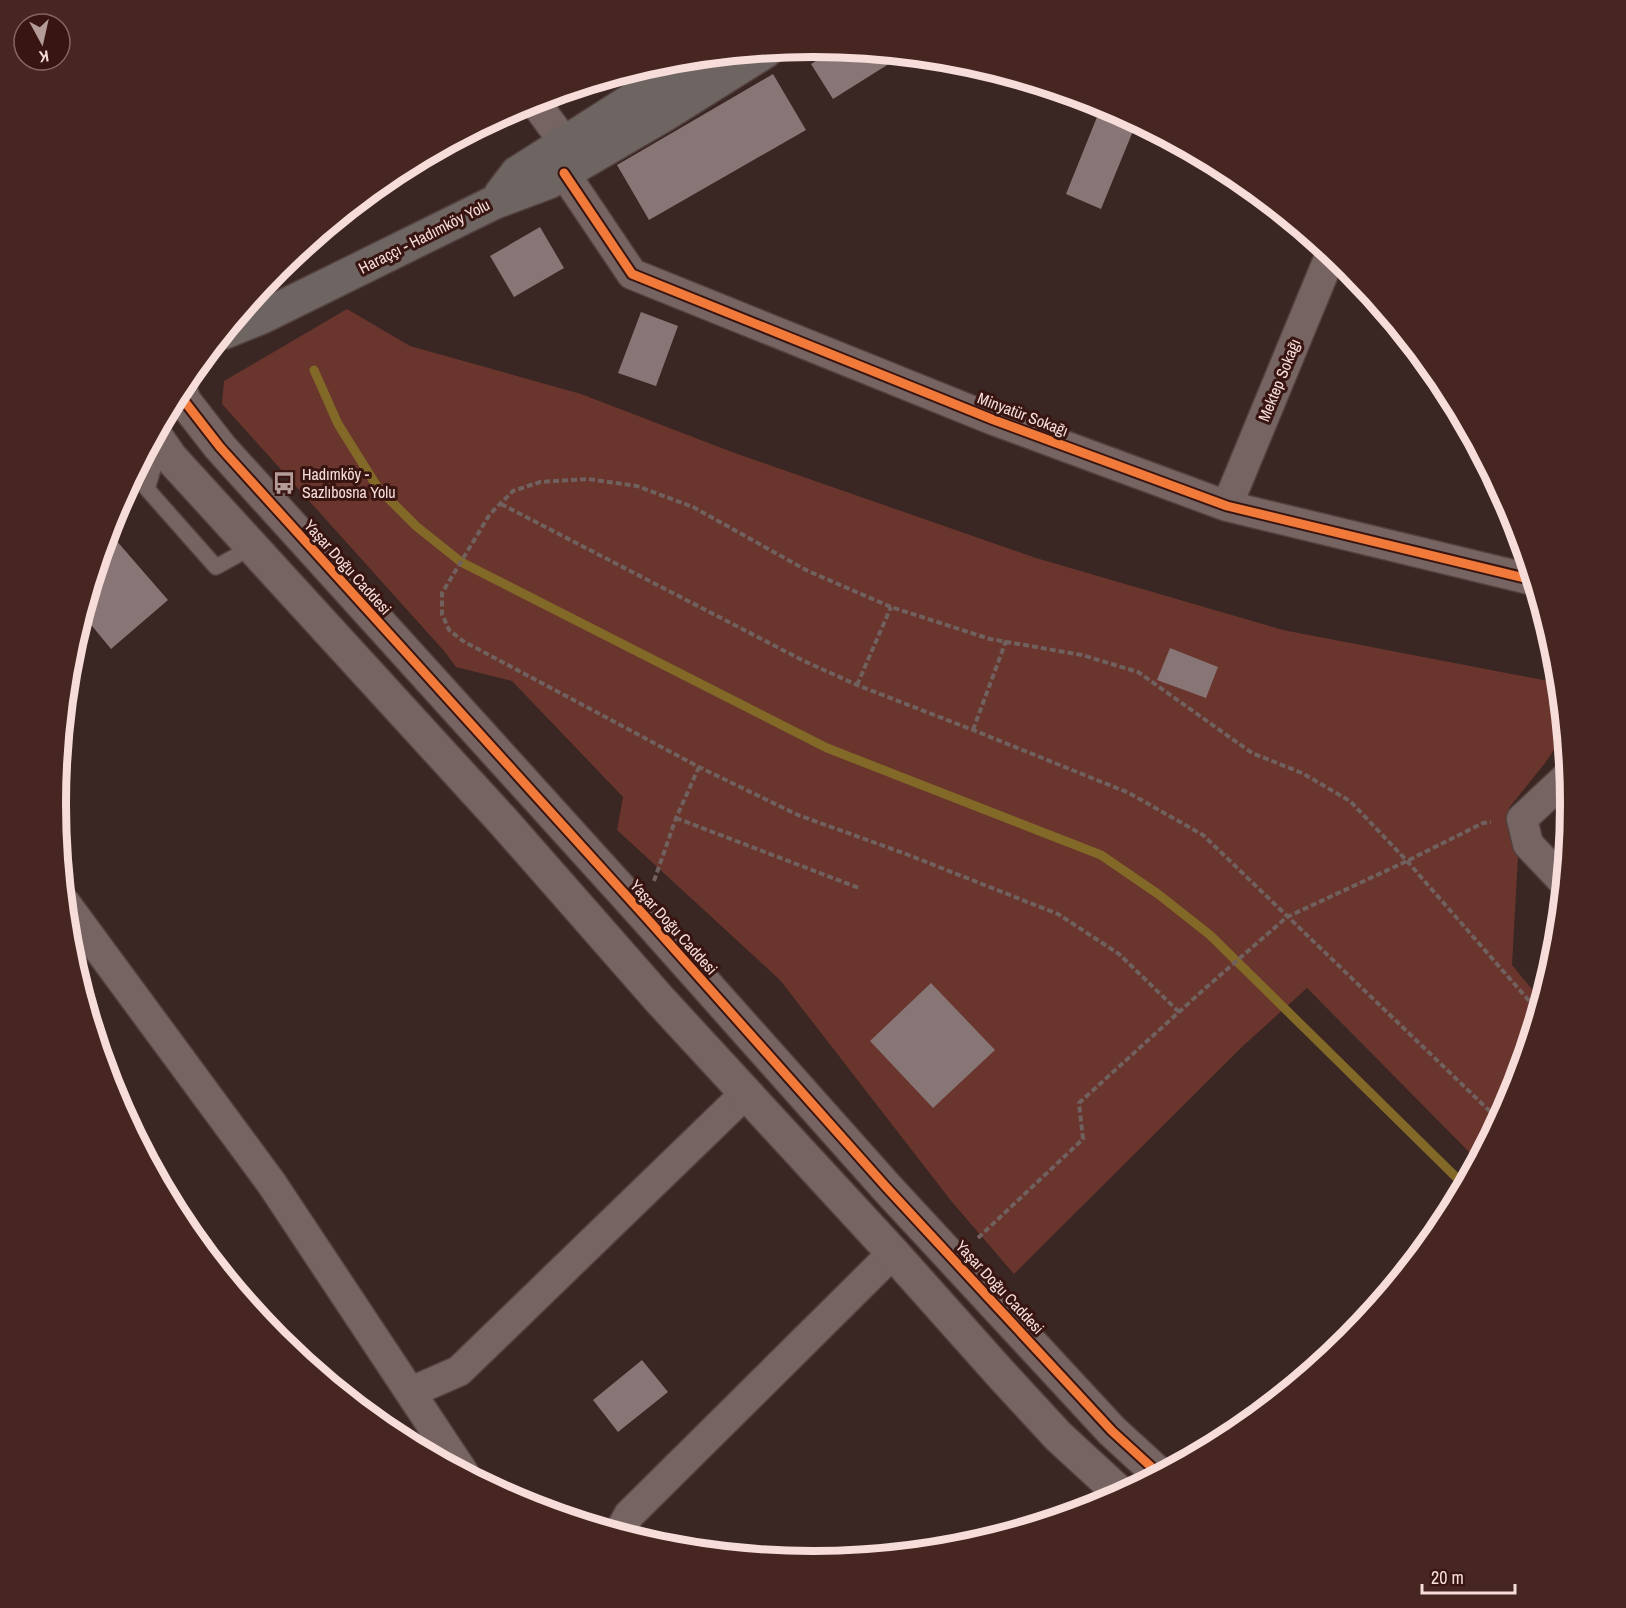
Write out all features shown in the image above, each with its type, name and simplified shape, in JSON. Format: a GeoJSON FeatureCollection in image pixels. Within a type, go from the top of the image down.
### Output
{"type":"FeatureCollection","features":[{"type":"Feature","properties":{"kind":"main road"},"geometry":{"type":"LineString","coordinates":[[565,158],[664,115],[752,60]]}},
{"type":"Feature","properties":{"kind":"main road","name":"Haraççı - Hadımköy Yolu"},"geometry":{"type":"LineString","coordinates":[[239,326],[493,203],[517,173],[565,158],[685,68]]}},
{"type":"Feature","properties":{"kind":"street","name":"Minyatür Sokağı"},"geometry":{"type":"LineString","coordinates":[[539,110],[632,274],[994,420],[1227,506],[1524,578]]}},
{"type":"Feature","properties":{"kind":"street","name":"Mektep Sokağı"},"geometry":{"type":"LineString","coordinates":[[1227,506],[1327,263]]}},
{"type":"Feature","properties":{"kind":"street","name":"Yaşar Doğu Caddesi"},"geometry":{"type":"LineString","coordinates":[[184,402],[220,447],[643,914],[847,1144],[1112,1431],[1154,1468]]}},
{"type":"Feature","properties":{"kind":"street"},"geometry":{"type":"LineString","coordinates":[[160,442],[171,458],[502,820],[660,1000],[1000,1373],[1058,1436],[1114,1487]]}},
{"type":"Feature","properties":{"kind":"street"},"geometry":{"type":"LineString","coordinates":[[1556,874],[1528,844],[1522,819],[1559,784]]}},
{"type":"Feature","properties":{"kind":"street"},"geometry":{"type":"LineString","coordinates":[[74,916],[272,1184],[455,1459]]}},
{"type":"Feature","properties":{"kind":"street"},"geometry":{"type":"LineString","coordinates":[[411,1392],[459,1371],[746,1093]]}},
{"type":"Feature","properties":{"kind":"street"},"geometry":{"type":"LineString","coordinates":[[623,1527],[629,1515],[893,1253]]}},
{"type":"Feature","properties":{"kind":"path"},"geometry":{"type":"LineString","coordinates":[[1179,1012],[1119,954],[1058,914],[906,854],[798,815],[699,767],[463,640],[449,630],[442,614],[442,593],[490,514],[513,491],[540,482],[588,479],[637,486],[693,507],[808,571],[891,607],[990,639],[1082,655],[1138,672],[1252,753],[1302,773],[1350,801],[1407,861],[1533,1005]]}},
{"type":"Feature","properties":{"kind":"path"},"geometry":{"type":"LineString","coordinates":[[501,504],[804,661],[857,685],[1129,794],[1203,835],[1492,1114]]}},
{"type":"Feature","properties":{"kind":"path"},"geometry":{"type":"LineString","coordinates":[[857,685],[891,607]]}},
{"type":"Feature","properties":{"kind":"path"},"geometry":{"type":"LineString","coordinates":[[973,730],[1006,641]]}},
{"type":"Feature","properties":{"kind":"path"},"geometry":{"type":"LineString","coordinates":[[643,914],[676,818],[699,767]]}},
{"type":"Feature","properties":{"kind":"path"},"geometry":{"type":"LineString","coordinates":[[676,818],[859,888]]}},
{"type":"Feature","properties":{"kind":"path"},"geometry":{"type":"LineString","coordinates":[[955,1260],[1083,1139],[1079,1104],[1287,917],[1483,823],[1522,819]]}},
{"type":"Feature","properties":{"kind":"shaded area"},"geometry":{"type":"Polygon","coordinates":[[[347,309],[410,346],[581,394],[732,452],[1036,558],[1283,630],[1550,681],[1557,745],[1509,808],[1518,857],[1512,965],[1536,994],[1503,1090],[1472,1155],[1307,988],[1243,1046],[1014,1274],[952,1202],[780,980],[617,830],[623,797],[512,681],[456,667],[222,404],[224,381],[347,309]]]}},
{"type":"Feature","properties":{"kind":"building"},"geometry":{"type":"Polygon","coordinates":[[[822,57],[893,62],[833,99],[811,64],[822,57]]]}},
{"type":"Feature","properties":{"kind":"building"},"geometry":{"type":"Polygon","coordinates":[[[773,74],[806,130],[649,220],[617,165],[773,74]]]}},
{"type":"Feature","properties":{"kind":"building"},"geometry":{"type":"Polygon","coordinates":[[[1097,117],[1133,131],[1101,209],[1066,194],[1097,117]]]}},
{"type":"Feature","properties":{"kind":"building"},"geometry":{"type":"Polygon","coordinates":[[[540,227],[564,268],[514,297],[490,256],[540,227]]]}},
{"type":"Feature","properties":{"kind":"building"},"geometry":{"type":"Polygon","coordinates":[[[641,312],[678,326],[656,386],[618,373],[641,312]]]}},
{"type":"Feature","properties":{"kind":"building"},"geometry":{"type":"Polygon","coordinates":[[[115,539],[168,600],[111,649],[89,622],[115,539]]]}},
{"type":"Feature","properties":{"kind":"building"},"geometry":{"type":"Polygon","coordinates":[[[1170,648],[1218,667],[1206,698],[1157,680],[1170,648]]]}},
{"type":"Feature","properties":{"kind":"building"},"geometry":{"type":"Polygon","coordinates":[[[931,983],[995,1050],[933,1108],[870,1041],[931,983]]]}},
{"type":"Feature","properties":{"kind":"building"},"geometry":{"type":"Polygon","coordinates":[[[642,1360],[668,1392],[618,1432],[593,1400],[642,1360]]]}},
{"type":"Feature","properties":{"kind":"waterway"},"geometry":{"type":"LineString","coordinates":[[314,370],[338,424],[378,488],[416,526],[461,562],[827,748],[1101,855],[1158,894],[1210,935],[1459,1180]]}},
{"type":"Feature","properties":{"kind":"cycle path"},"geometry":{"type":"LineString","coordinates":[[564,173],[632,274],[994,420],[1227,506],[1524,578]]}},
{"type":"Feature","properties":{"kind":"cycle path"},"geometry":{"type":"LineString","coordinates":[[185,401],[220,447],[643,914],[887,1188],[1112,1431],[1153,1469]]}},
{"type":"Feature","properties":{"kind":"place","name":"Hadımköy - Sazlıbosna Yolu"},"geometry":{"type":"Point","coordinates":[284,483]}}]}
